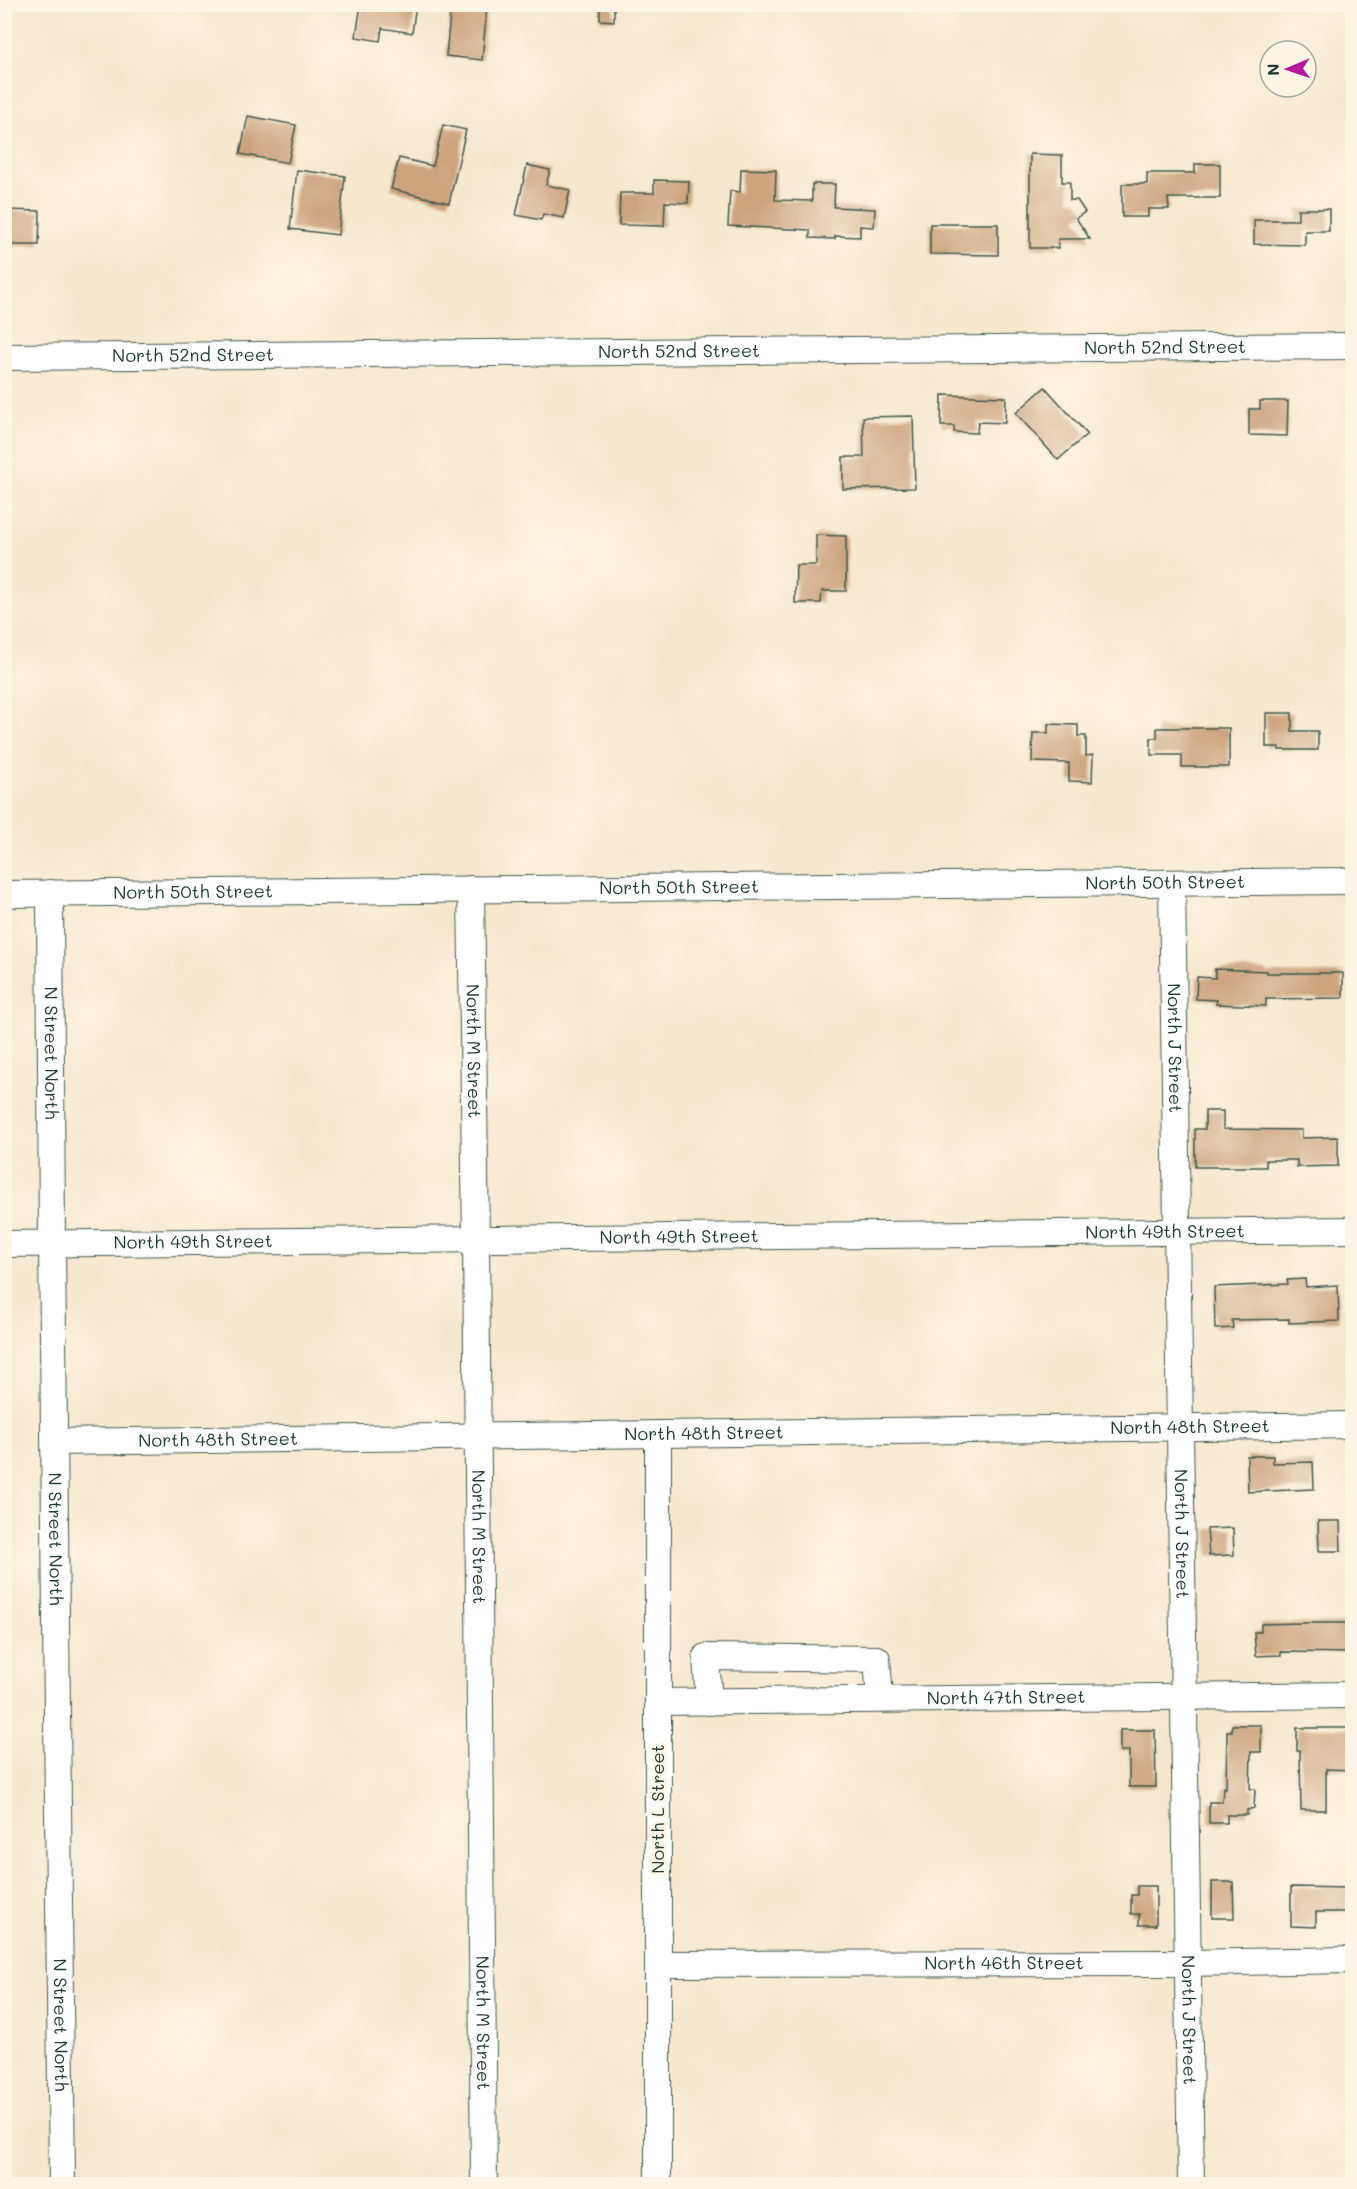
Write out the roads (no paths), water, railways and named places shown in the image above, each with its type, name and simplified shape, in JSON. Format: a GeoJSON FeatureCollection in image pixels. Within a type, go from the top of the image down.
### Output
{"type":"FeatureCollection","features":[{"type":"Feature","properties":{"kind":"street","name":"North 52nd Street"},"geometry":{"type":"LineString","coordinates":[[4,357],[1353,346]]}},
{"type":"Feature","properties":{"kind":"street","name":"North 50th Street"},"geometry":{"type":"LineString","coordinates":[[4,894],[1353,881]]}},
{"type":"Feature","properties":{"kind":"street","name":"North J Street"},"geometry":{"type":"LineString","coordinates":[[1172,884],[1191,2184]]}},
{"type":"Feature","properties":{"kind":"street","name":"North M Street"},"geometry":{"type":"LineString","coordinates":[[471,889],[484,2184]]}},
{"type":"Feature","properties":{"kind":"street","name":"N Street North"},"geometry":{"type":"LineString","coordinates":[[50,893],[62,2184]]}},
{"type":"Feature","properties":{"kind":"street","name":"North 49th Street"},"geometry":{"type":"LineString","coordinates":[[4,1244],[1353,1230]]}},
{"type":"Feature","properties":{"kind":"street","name":"North 48th Street"},"geometry":{"type":"LineString","coordinates":[[54,1442],[1353,1425]]}},
{"type":"Feature","properties":{"kind":"street","name":"North L Street"},"geometry":{"type":"LineString","coordinates":[[658,1434],[658,2184]]}},
{"type":"Feature","properties":{"kind":"street"},"geometry":{"type":"LineString","coordinates":[[709,1702],[706,1657],[877,1659],[880,1698]]}},
{"type":"Feature","properties":{"kind":"street","name":"North 47th Street"},"geometry":{"type":"LineString","coordinates":[[658,1702],[1353,1695]]}},
{"type":"Feature","properties":{"kind":"street","name":"North 46th Street"},"geometry":{"type":"LineString","coordinates":[[658,1964],[1187,1963],[1353,1960]]}}]}
